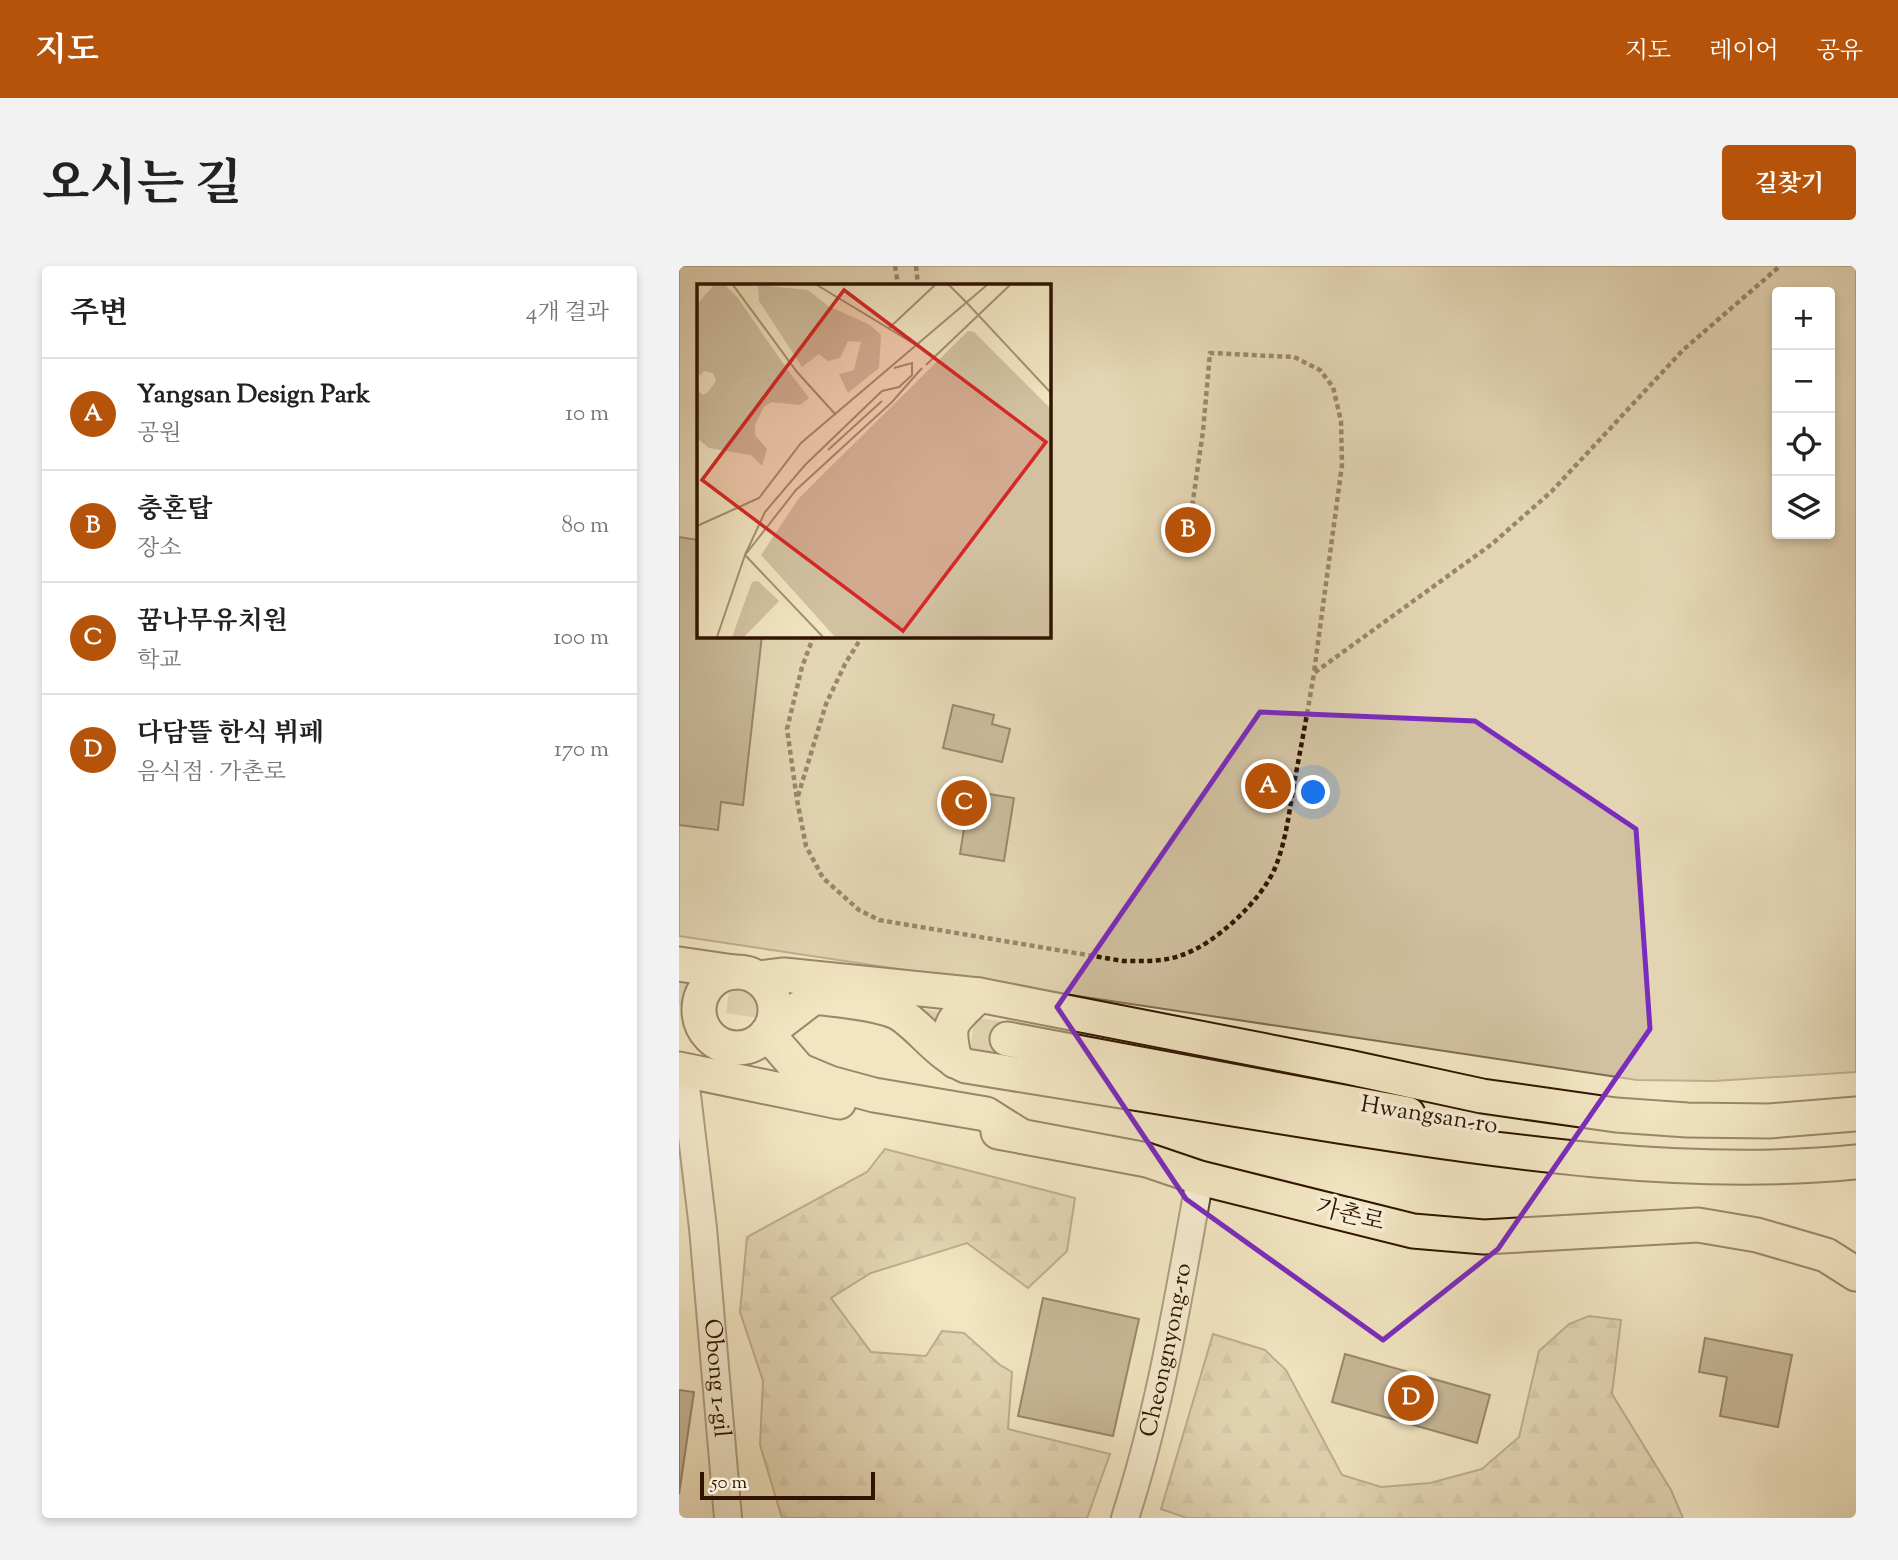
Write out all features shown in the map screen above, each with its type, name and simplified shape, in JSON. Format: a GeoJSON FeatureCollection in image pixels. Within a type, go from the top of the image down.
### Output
{"type":"FeatureCollection","features":[{"type":"Feature","properties":{"kind":"main road"},"geometry":{"type":"LineString","coordinates":[[679,964],[746,975],[767,986],[775,1009],[767,1033]]}},
{"type":"Feature","properties":{"kind":"main road"},"geometry":{"type":"LineString","coordinates":[[1856,1114],[1769,1121],[1687,1120],[1602,1113],[1482,1096],[979,995],[784,975],[722,975],[704,992],[700,1003],[700,1016],[704,1027],[722,1044],[734,1047],[747,1046],[758,1041],[814,997],[867,1004],[901,1014],[947,1057],[979,1069],[1490,1150],[1648,1163],[1795,1168],[1856,1162]]}},
{"type":"Feature","properties":{"kind":"main road"},"geometry":{"type":"LineString","coordinates":[[955,1061],[949,1033],[954,1019],[979,995]]}},
{"type":"Feature","properties":{"kind":"main road"},"geometry":{"type":"LineString","coordinates":[[767,1033],[799,1070],[830,1083],[874,1095],[986,1114],[1021,1136]]}},
{"type":"Feature","properties":{"kind":"main road"},"geometry":{"type":"LineString","coordinates":[[681,1059],[712,1037]]}},
{"type":"Feature","properties":{"kind":"main road","name":"Hwangsan-ro"},"geometry":{"type":"LineString","coordinates":[[1007,1039],[1378,1109],[1537,1134],[1645,1145],[1728,1148],[1803,1147],[1856,1142]]}},
{"type":"Feature","properties":{"kind":"main road","name":"가촌로"},"geometry":{"type":"LineString","coordinates":[[681,1059],[845,1103],[1147,1160],[1200,1178],[1413,1231],[1485,1237],[1698,1225],[1757,1235],[1826,1255],[1856,1274]]}},
{"type":"Feature","properties":{"kind":"street","name":"Obong 1-gil"},"geometry":{"type":"LineString","coordinates":[[681,1059],[691,1226],[728,1518]]}},
{"type":"Feature","properties":{"kind":"street","name":"Cheongnyong-ro"},"geometry":{"type":"LineString","coordinates":[[1125,1518],[1144,1460],[1170,1342],[1200,1178]]}},
{"type":"Feature","properties":{"kind":"path"},"geometry":{"type":"LineString","coordinates":[[895,266],[898,284]]}},
{"type":"Feature","properties":{"kind":"path"},"geometry":{"type":"LineString","coordinates":[[915,266],[918,284]]}},
{"type":"Feature","properties":{"kind":"path"},"geometry":{"type":"LineString","coordinates":[[1314,673],[1502,535],[1552,491],[1683,350],[1780,266]]}},
{"type":"Feature","properties":{"kind":"path"},"geometry":{"type":"LineString","coordinates":[[813,637],[802,667],[787,729],[797,800],[806,846],[823,878],[859,910],[879,920],[1123,961],[1162,960],[1183,955],[1210,941],[1238,918],[1274,871],[1284,841],[1314,673],[1342,465],[1341,421],[1333,387],[1320,370],[1294,357],[1210,353],[1203,431],[1191,514]]}},
{"type":"Feature","properties":{"kind":"path"},"geometry":{"type":"LineString","coordinates":[[797,800],[826,704],[862,637]]}},
{"type":"Feature","properties":{"kind":"highlighted area"},"geometry":{"type":"Polygon","coordinates":[[[1260,712],[1475,721],[1636,829],[1650,1029],[1498,1249],[1383,1340],[1186,1199],[1057,1007],[1260,712]]]}},
{"type":"Feature","properties":{"kind":"green space"},"geometry":{"type":"Polygon","coordinates":[[[679,266],[1856,266],[1856,1072],[1714,1081],[1637,1080],[679,936],[679,266]]]}},
{"type":"Feature","properties":{"kind":"green space"},"geometry":{"type":"Polygon","coordinates":[[[885,1149],[1075,1198],[1067,1251],[1028,1288],[967,1243],[871,1273],[831,1298],[871,1352],[926,1356],[942,1331],[964,1333],[1000,1365],[1012,1372],[1008,1429],[1110,1454],[1087,1518],[782,1518],[760,1445],[763,1381],[740,1312],[747,1237],[867,1172],[885,1149]]]}},
{"type":"Feature","properties":{"kind":"green space"},"geometry":{"type":"Polygon","coordinates":[[[1589,1316],[1621,1320],[1612,1394],[1671,1490],[1683,1518],[1187,1518],[1161,1509],[1213,1334],[1265,1350],[1286,1370],[1342,1475],[1381,1487],[1430,1483],[1482,1469],[1519,1437],[1539,1351],[1569,1324],[1589,1316]]]}},
{"type":"Feature","properties":{"kind":"building"},"geometry":{"type":"Polygon","coordinates":[[[679,537],[697,540],[697,637],[762,637],[743,805],[721,802],[718,830],[679,825],[679,537]]]}},
{"type":"Feature","properties":{"kind":"building"},"geometry":{"type":"Polygon","coordinates":[[[953,705],[994,715],[992,724],[1010,729],[1002,762],[943,748],[953,705]]]}},
{"type":"Feature","properties":{"kind":"building"},"geometry":{"type":"Polygon","coordinates":[[[970,791],[1014,798],[1004,861],[960,854],[970,791]]]}},
{"type":"Feature","properties":{"kind":"building"},"geometry":{"type":"Polygon","coordinates":[[[1043,1298],[1139,1319],[1113,1436],[1018,1416],[1043,1298]]]}},
{"type":"Feature","properties":{"kind":"building"},"geometry":{"type":"Polygon","coordinates":[[[1705,1338],[1792,1355],[1778,1427],[1720,1416],[1727,1377],[1699,1372],[1705,1338]]]}},
{"type":"Feature","properties":{"kind":"building"},"geometry":{"type":"Polygon","coordinates":[[[1345,1354],[1490,1395],[1477,1443],[1332,1402],[1345,1354]]]}},
{"type":"Feature","properties":{"kind":"building"},"geometry":{"type":"Polygon","coordinates":[[[679,1390],[694,1392],[679,1494],[679,1390]]]}},
{"type":"Feature","properties":{"kind":"tunnel"},"geometry":{"type":"LineString","coordinates":[[679,989],[822,1011]]}},
{"type":"Feature","properties":{"kind":"tunnel"},"geometry":{"type":"LineString","coordinates":[[923,1026],[1007,1039]]}},
{"type":"Feature","properties":{"kind":"place","name":"충혼탑"},"geometry":{"type":"Point","coordinates":[1188,530]}},
{"type":"Feature","properties":{"kind":"place","name":"Yangsan Design Park"},"geometry":{"type":"Point","coordinates":[1268,786]}},
{"type":"Feature","properties":{"kind":"place","name":"꿈나무유치원"},"geometry":{"type":"Point","coordinates":[964,803]}},
{"type":"Feature","properties":{"kind":"place","name":"다담뜰 한식 뷔페"},"geometry":{"type":"Point","coordinates":[1411,1398]}}]}
